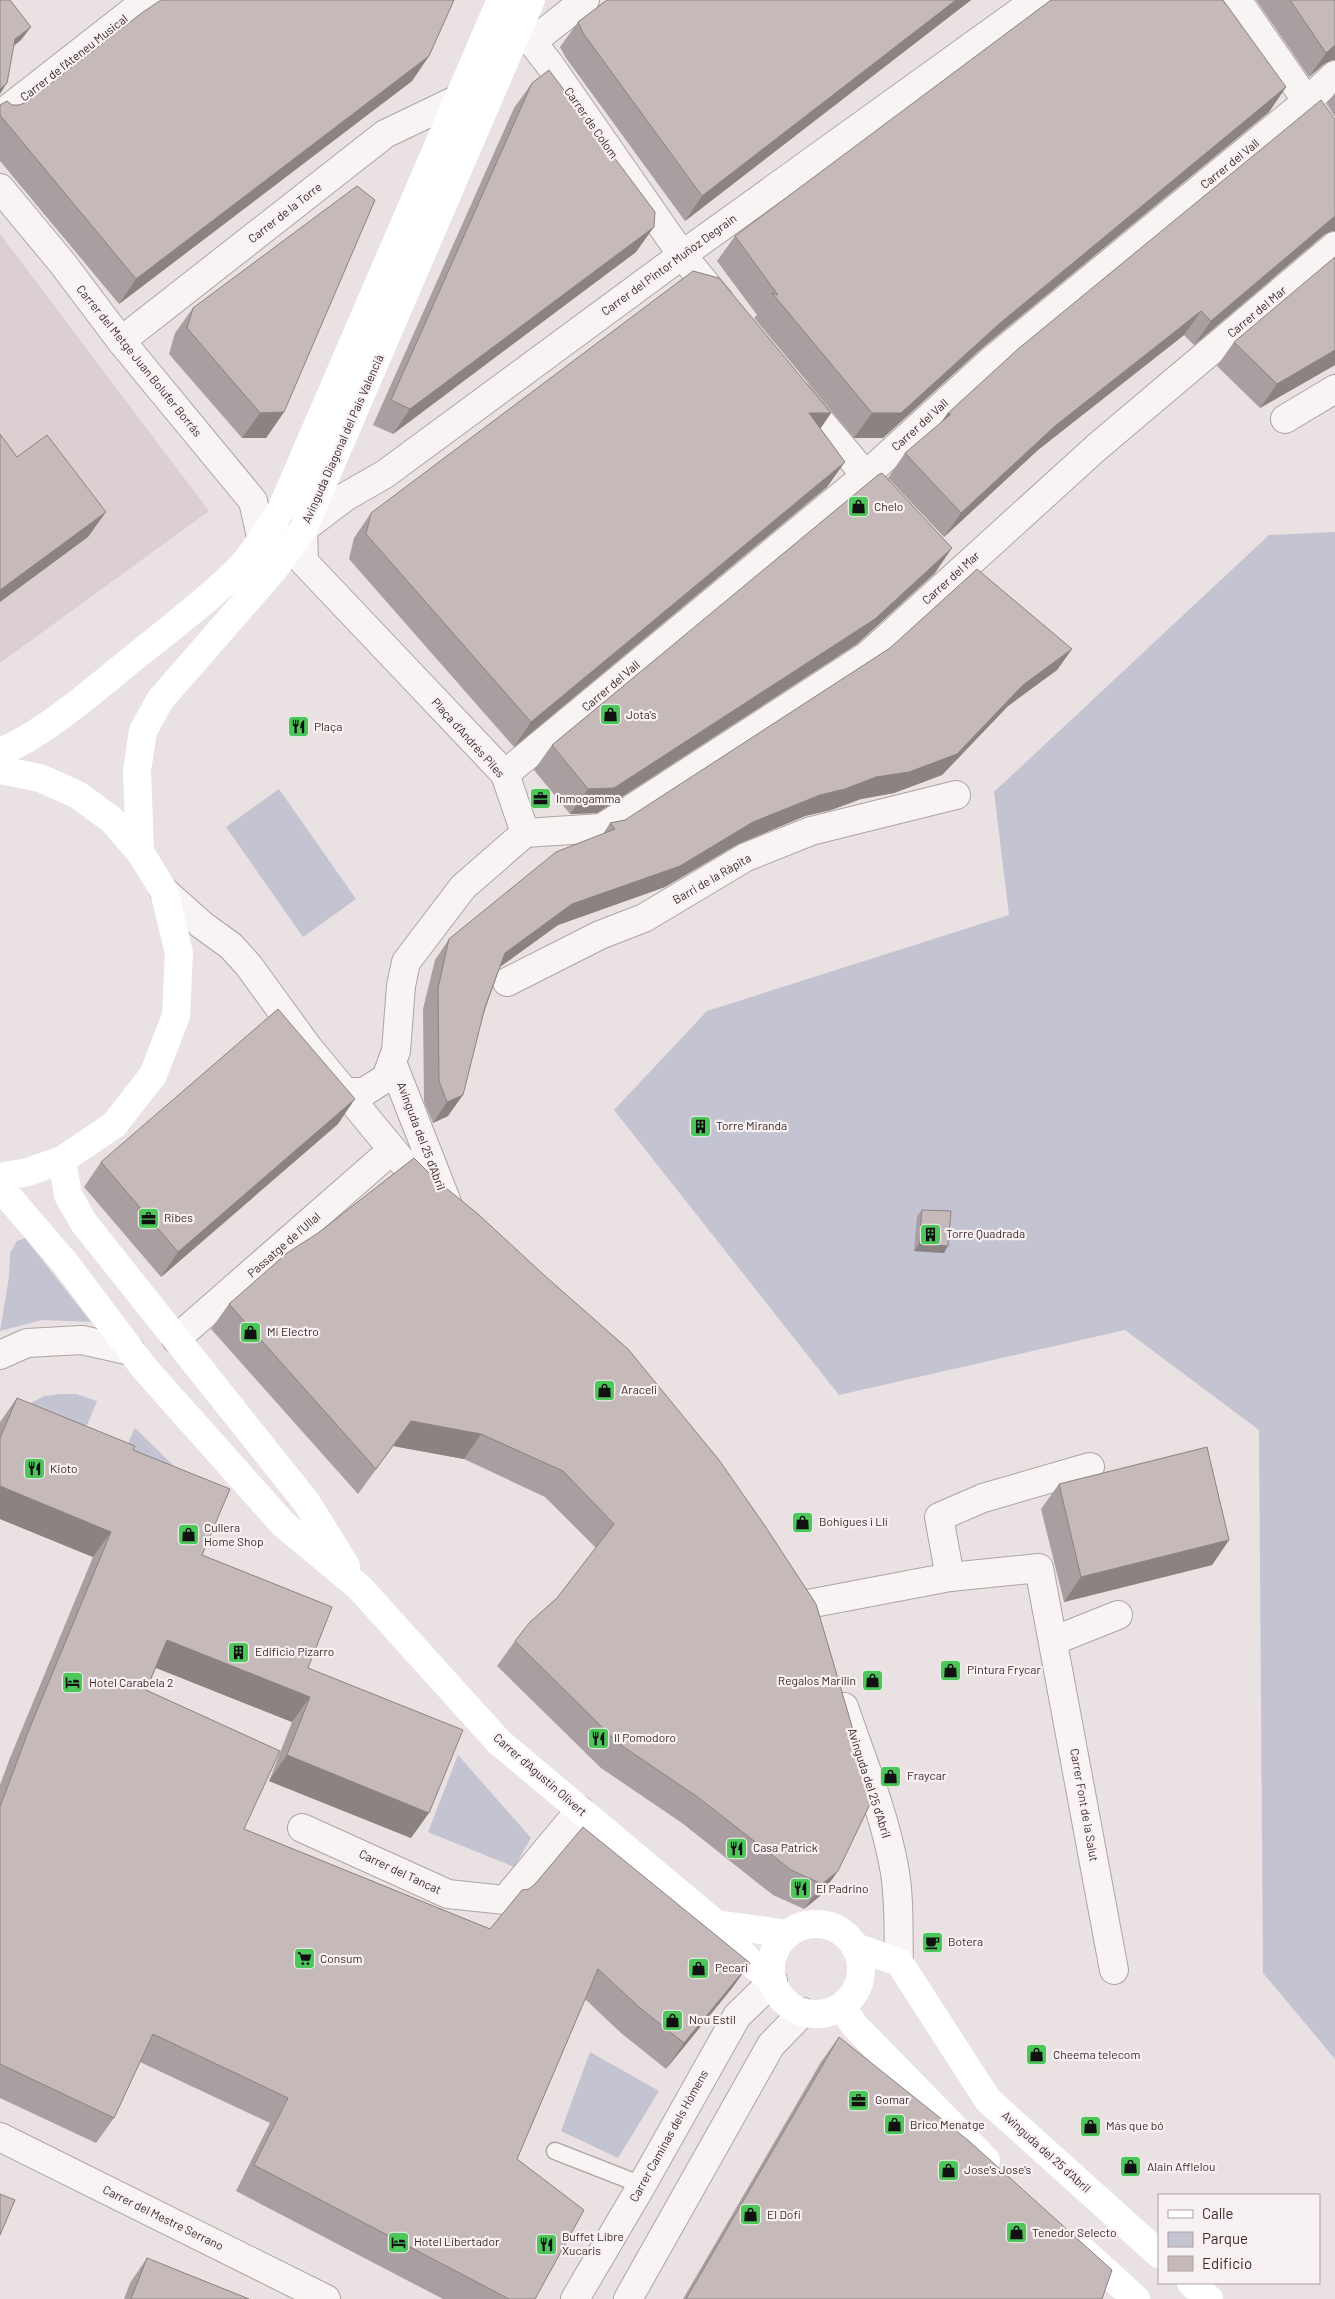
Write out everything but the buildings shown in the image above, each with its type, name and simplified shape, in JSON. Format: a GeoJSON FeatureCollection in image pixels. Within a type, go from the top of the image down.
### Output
{"type":"FeatureCollection","features":[{"type":"Feature","properties":{"kind":"street","name":"Carrer de l'Ateneu Musical"},"geometry":{"type":"LineString","coordinates":[[0,116],[147,0]]}},
{"type":"Feature","properties":{"kind":"street","name":"Avinguda Diagonal del País Valencià"},"geometry":{"type":"LineString","coordinates":[[140,852],[137,771],[143,731],[160,700],[275,568],[303,530],[525,36],[531,0]]}},
{"type":"Feature","properties":{"kind":"street"},"geometry":{"type":"LineString","coordinates":[[525,36],[585,0]]}},
{"type":"Feature","properties":{"kind":"street","name":"Carrer del Pintor Muñoz Degrain"},"geometry":{"type":"LineString","coordinates":[[303,530],[346,497],[393,469],[682,255],[1036,0]]}},
{"type":"Feature","properties":{"kind":"street"},"geometry":{"type":"LineString","coordinates":[[1237,0],[1335,142]]}},
{"type":"Feature","properties":{"kind":"street"},"geometry":{"type":"LineString","coordinates":[[0,752],[21,744],[116,673],[239,569],[262,541],[281,510],[289,492],[458,99],[496,3]]}},
{"type":"Feature","properties":{"kind":"street","name":"Carrer de Colom"},"geometry":{"type":"LineString","coordinates":[[496,3],[550,65],[682,255],[733,316]]}},
{"type":"Feature","properties":{"kind":"street","name":"Carrer del Vall"},"geometry":{"type":"LineString","coordinates":[[505,774],[865,476],[991,361],[1306,102],[1335,75]]}},
{"type":"Feature","properties":{"kind":"street","name":"Carrer de la Torre"},"geometry":{"type":"LineString","coordinates":[[121,342],[385,134],[458,99]]}},
{"type":"Feature","properties":{"kind":"street","name":"Carrer del Metge Juan Bolufer Borrás"},"geometry":{"type":"LineString","coordinates":[[0,188],[63,264],[121,342],[253,501],[262,541]]}},
{"type":"Feature","properties":{"kind":"street","name":"Carrer del Mar"},"geometry":{"type":"LineString","coordinates":[[525,832],[602,828],[867,656],[949,566],[1097,447],[1335,246]]}},
{"type":"Feature","properties":{"kind":"street"},"geometry":{"type":"LineString","coordinates":[[783,377],[865,476],[898,510]]}},
{"type":"Feature","properties":{"kind":"street"},"geometry":{"type":"LineString","coordinates":[[1285,419],[1335,388]]}},
{"type":"Feature","properties":{"kind":"street","name":"Plaça d'Andrés Piles"},"geometry":{"type":"LineString","coordinates":[[303,530],[304,562],[505,774],[525,832]]}},
{"type":"Feature","properties":{"kind":"street"},"geometry":{"type":"LineString","coordinates":[[0,770],[40,778],[78,795],[112,820],[140,852],[164,892],[179,953],[176,1016],[170,1033],[153,1075],[114,1125],[62,1160],[28,1172],[0,1177]]}},
{"type":"Feature","properties":{"kind":"street","name":"Barri de la Ràpita"},"geometry":{"type":"LineString","coordinates":[[507,982],[600,935],[644,918],[746,857],[811,832],[956,795]]}},
{"type":"Feature","properties":{"kind":"street"},"geometry":{"type":"LineString","coordinates":[[345,1092],[364,1092],[386,1078],[396,1051],[401,986],[406,962],[463,887],[525,832]]}},
{"type":"Feature","properties":{"kind":"street","name":"Avinguda del 25 d'Abril"},"geometry":{"type":"LineString","coordinates":[[164,892],[202,925],[231,946],[250,966],[307,1046],[426,1192],[457,1216],[392,1062]]}},
{"type":"Feature","properties":{"kind":"street","name":"Passatge de l'Ullal"},"geometry":{"type":"LineString","coordinates":[[176,1339],[392,1150]]}},
{"type":"Feature","properties":{"kind":"street"},"geometry":{"type":"LineString","coordinates":[[62,1160],[68,1195],[84,1223],[307,1503],[359,1587]]}},
{"type":"Feature","properties":{"kind":"street"},"geometry":{"type":"LineString","coordinates":[[0,1187],[66,1264],[131,1351],[283,1524],[359,1587]]}},
{"type":"Feature","properties":{"kind":"street"},"geometry":{"type":"LineString","coordinates":[[0,1355],[28,1343],[82,1340],[131,1351]]}},
{"type":"Feature","properties":{"kind":"street"},"geometry":{"type":"LineString","coordinates":[[950,1577],[939,1517],[983,1498],[1090,1467]]}},
{"type":"Feature","properties":{"kind":"street","name":"Carrer Font de la Salut"},"geometry":{"type":"LineString","coordinates":[[793,1580],[811,1614],[950,1577],[1039,1568],[1114,1970]]}},
{"type":"Feature","properties":{"kind":"street","name":"Carrer d'Agustin Olivert"},"geometry":{"type":"LineString","coordinates":[[359,1587],[499,1742],[716,1924],[748,1961],[773,1981]]}},
{"type":"Feature","properties":{"kind":"street"},"geometry":{"type":"LineString","coordinates":[[1053,1641],[1118,1615]]}},
{"type":"Feature","properties":{"kind":"street","name":"Avinguda del 25 d'Abril"},"geometry":{"type":"LineString","coordinates":[[834,1680],[881,1815],[894,1867],[900,1962],[988,2100],[1158,2253]]}},
{"type":"Feature","properties":{"kind":"street","name":"Carrer del Tancat"},"geometry":{"type":"LineString","coordinates":[[302,1828],[448,1894],[505,1900],[580,1810]]}},
{"type":"Feature","properties":{"kind":"street"},"geometry":{"type":"LineString","coordinates":[[716,1924],[788,1934]]}},
{"type":"Feature","properties":{"kind":"street"},"geometry":{"type":"LineString","coordinates":[[816,1924],[831,1927],[844,1934],[855,1946],[860,1956],[860,1979],[856,1989],[842,2006],[823,2013],[803,2012],[790,2006],[779,1995],[771,1971],[775,1950],[788,1934],[802,1927],[816,1924]]}},
{"type":"Feature","properties":{"kind":"street"},"geometry":{"type":"LineString","coordinates":[[855,1946],[900,1962]]}},
{"type":"Feature","properties":{"kind":"street","name":"Carrer Caminas dels Hòmens"},"geometry":{"type":"LineString","coordinates":[[575,2299],[642,2185],[736,2016],[773,1981]]}},
{"type":"Feature","properties":{"kind":"street"},"geometry":{"type":"LineString","coordinates":[[842,2006],[854,2025],[1003,2177]]}},
{"type":"Feature","properties":{"kind":"street"},"geometry":{"type":"LineString","coordinates":[[628,2299],[770,2045],[803,2012]]}},
{"type":"Feature","properties":{"kind":"street","name":"Carrer del Mestre Serrano"},"geometry":{"type":"LineString","coordinates":[[0,2137],[326,2299]]}},
{"type":"Feature","properties":{"kind":"street"},"geometry":{"type":"LineString","coordinates":[[1066,2235],[1125,2294]]}},
{"type":"Feature","properties":{"kind":"street"},"geometry":{"type":"LineString","coordinates":[[1191,2284],[1208,2299]]}},
{"type":"Feature","properties":{"kind":"lane"},"geometry":{"type":"LineString","coordinates":[[555,2151],[642,2185]]}},
{"type":"Feature","properties":{"kind":"shaded area"},"geometry":{"type":"Polygon","coordinates":[[[0,234],[209,511],[0,663],[0,234]]]}},
{"type":"Feature","properties":{"kind":"green space"},"geometry":{"type":"Polygon","coordinates":[[[1335,532],[1335,2059],[1263,1973],[1259,1430],[1125,1330],[839,1395],[614,1110],[707,1011],[1009,915],[994,792],[1269,535],[1335,532]]]}},
{"type":"Feature","properties":{"kind":"green space"},"geometry":{"type":"Polygon","coordinates":[[[279,789],[356,899],[303,937],[226,827],[279,789]]]}},
{"type":"Feature","properties":{"kind":"green space"},"geometry":{"type":"Polygon","coordinates":[[[25,1238],[91,1322],[42,1320],[0,1331],[9,1277],[10,1253],[17,1241],[25,1238]]]}},
{"type":"Feature","properties":{"kind":"green space"},"geometry":{"type":"Polygon","coordinates":[[[76,1394],[97,1401],[83,1435],[19,1409],[44,1396],[76,1394]]]}},
{"type":"Feature","properties":{"kind":"green space"},"geometry":{"type":"Polygon","coordinates":[[[135,1428],[186,1478],[123,1454],[135,1428]]]}},
{"type":"Feature","properties":{"kind":"green space"},"geometry":{"type":"Polygon","coordinates":[[[458,1755],[531,1838],[514,1867],[428,1832],[458,1755]]]}},
{"type":"Feature","properties":{"kind":"green space"},"geometry":{"type":"Polygon","coordinates":[[[590,2052],[659,2091],[618,2158],[561,2131],[590,2052]]]}},
{"type":"Feature","properties":{"kind":"place","name":"Chelo"},"geometry":{"type":"Point","coordinates":[858,507]}},
{"type":"Feature","properties":{"kind":"place","name":"Jota's"},"geometry":{"type":"Point","coordinates":[610,715]}},
{"type":"Feature","properties":{"kind":"place","name":"Plaça"},"geometry":{"type":"Point","coordinates":[298,727]}},
{"type":"Feature","properties":{"kind":"place","name":"Inmogamma"},"geometry":{"type":"Point","coordinates":[540,799]}},
{"type":"Feature","properties":{"kind":"place","name":"Torre Miranda"},"geometry":{"type":"Point","coordinates":[700,1126]}},
{"type":"Feature","properties":{"kind":"place","name":"Ribes"},"geometry":{"type":"Point","coordinates":[148,1218]}},
{"type":"Feature","properties":{"kind":"place","name":"Torre Quadrada"},"geometry":{"type":"Point","coordinates":[930,1234]}},
{"type":"Feature","properties":{"kind":"place","name":"Mi Electro"},"geometry":{"type":"Point","coordinates":[251,1332]}},
{"type":"Feature","properties":{"kind":"place","name":"Araceli"},"geometry":{"type":"Point","coordinates":[605,1390]}},
{"type":"Feature","properties":{"kind":"place","name":"Kioto"},"geometry":{"type":"Point","coordinates":[34,1469]}},
{"type":"Feature","properties":{"kind":"place","name":"Bohigues i Llí"},"geometry":{"type":"Point","coordinates":[803,1522]}},
{"type":"Feature","properties":{"kind":"place","name":"Cullera Home Shop"},"geometry":{"type":"Point","coordinates":[188,1535]}},
{"type":"Feature","properties":{"kind":"place","name":"Edificio Pizarro"},"geometry":{"type":"Point","coordinates":[239,1652]}},
{"type":"Feature","properties":{"kind":"place","name":"Pintura Frycar"},"geometry":{"type":"Point","coordinates":[951,1670]}},
{"type":"Feature","properties":{"kind":"place","name":"Regalos Marilin"},"geometry":{"type":"Point","coordinates":[872,1681]}},
{"type":"Feature","properties":{"kind":"place","name":"Hotel Carabela 2"},"geometry":{"type":"Point","coordinates":[73,1683]}},
{"type":"Feature","properties":{"kind":"place","name":"Il Pomodoro"},"geometry":{"type":"Point","coordinates":[598,1738]}},
{"type":"Feature","properties":{"kind":"place","name":"Fraycar"},"geometry":{"type":"Point","coordinates":[891,1776]}},
{"type":"Feature","properties":{"kind":"place","name":"Casa Patrick"},"geometry":{"type":"Point","coordinates":[737,1848]}},
{"type":"Feature","properties":{"kind":"place","name":"El Padrino"},"geometry":{"type":"Point","coordinates":[800,1889]}},
{"type":"Feature","properties":{"kind":"place","name":"Botera"},"geometry":{"type":"Point","coordinates":[932,1942]}},
{"type":"Feature","properties":{"kind":"place","name":"Consum"},"geometry":{"type":"Point","coordinates":[304,1959]}},
{"type":"Feature","properties":{"kind":"place","name":"Pecari"},"geometry":{"type":"Point","coordinates":[699,1968]}},
{"type":"Feature","properties":{"kind":"place","name":"Nou Estil"},"geometry":{"type":"Point","coordinates":[673,2020]}},
{"type":"Feature","properties":{"kind":"place","name":"Cheema telecom"},"geometry":{"type":"Point","coordinates":[1037,2055]}},
{"type":"Feature","properties":{"kind":"place","name":"Gomar"},"geometry":{"type":"Point","coordinates":[859,2100]}},
{"type":"Feature","properties":{"kind":"place","name":"Brico Menatge"},"geometry":{"type":"Point","coordinates":[894,2125]}},
{"type":"Feature","properties":{"kind":"place","name":"Más que bó"},"geometry":{"type":"Point","coordinates":[1090,2126]}},
{"type":"Feature","properties":{"kind":"place","name":"Alain Afflelou"},"geometry":{"type":"Point","coordinates":[1131,2167]}},
{"type":"Feature","properties":{"kind":"place","name":"Jose's Jose's"},"geometry":{"type":"Point","coordinates":[948,2170]}},
{"type":"Feature","properties":{"kind":"place","name":"El Dofi"},"geometry":{"type":"Point","coordinates":[751,2215]}},
{"type":"Feature","properties":{"kind":"place","name":"Tenedor Selecto"},"geometry":{"type":"Point","coordinates":[1016,2233]}},
{"type":"Feature","properties":{"kind":"place","name":"Hotel Libertador"},"geometry":{"type":"Point","coordinates":[398,2242]}},
{"type":"Feature","properties":{"kind":"place","name":"Buffet Libre Xucaris"},"geometry":{"type":"Point","coordinates":[546,2244]}}]}
